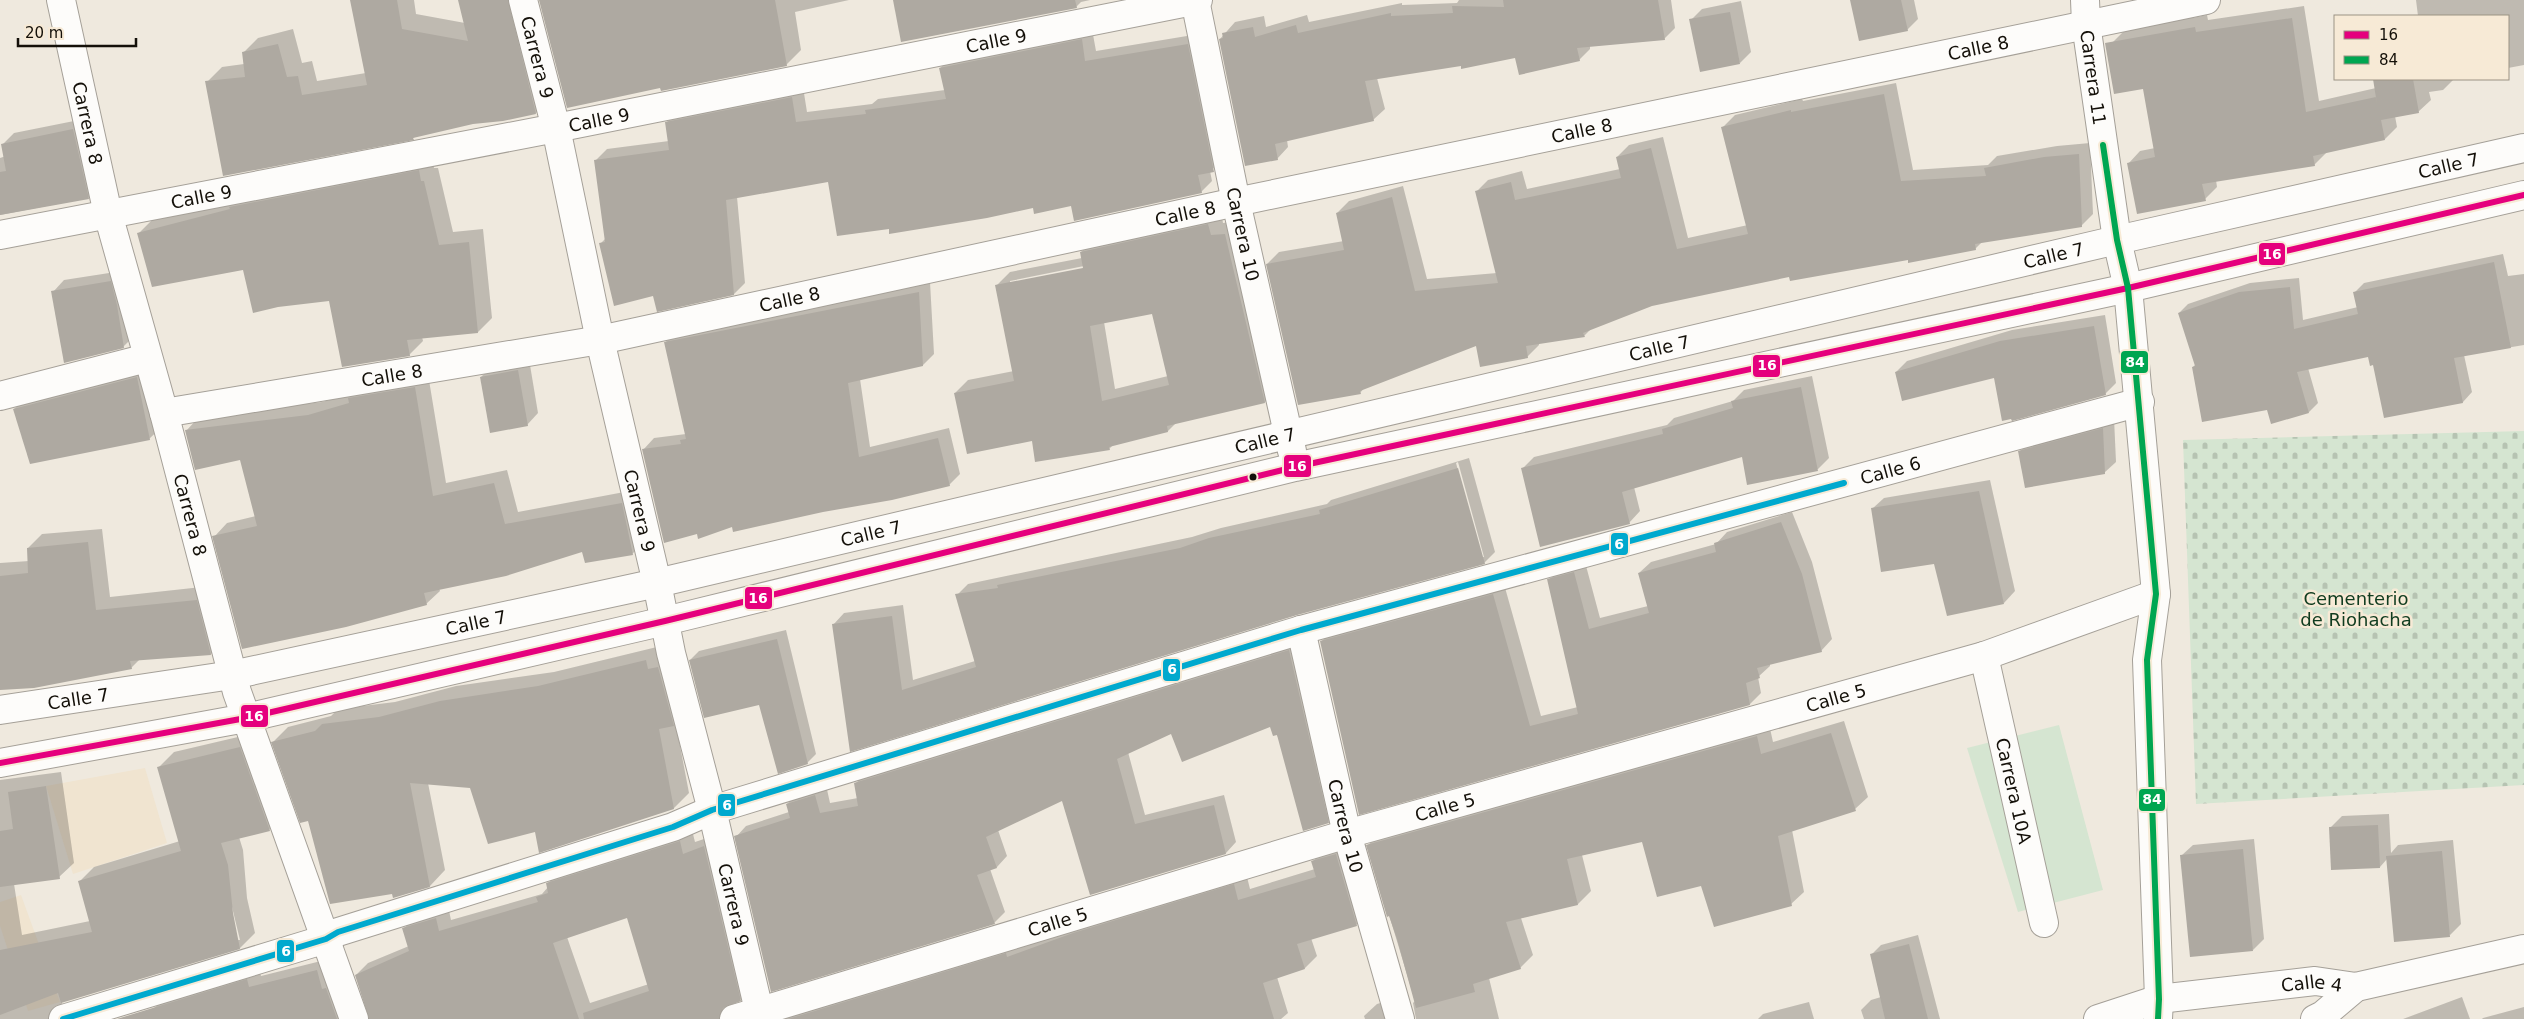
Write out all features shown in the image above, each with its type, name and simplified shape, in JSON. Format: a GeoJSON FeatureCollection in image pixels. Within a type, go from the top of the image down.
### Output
{"type":"FeatureCollection","features":[{"type":"Feature","properties":{"kind":"street","name":"Carrera 8"},"geometry":{"type":"LineString","coordinates":[[61,0],[108,214],[164,413],[232,675],[354,1019]]}},
{"type":"Feature","properties":{"kind":"street","name":"Carrera 9"},"geometry":{"type":"LineString","coordinates":[[523,0],[556,128],[600,340],[657,583],[671,653],[712,810],[751,1016]]}},
{"type":"Feature","properties":{"kind":"street","name":"Calle 9"},"geometry":{"type":"LineString","coordinates":[[0,235],[556,128],[1196,0]]}},
{"type":"Feature","properties":{"kind":"street","name":"Carrera 10"},"geometry":{"type":"LineString","coordinates":[[1196,0],[1236,202],[1295,467]]}},
{"type":"Feature","properties":{"kind":"street","name":"Calle 8"},"geometry":{"type":"LineString","coordinates":[[164,413],[600,340],[1236,202],[2085,12],[2206,0]]}},
{"type":"Feature","properties":{"kind":"street","name":"Carrera 11"},"geometry":{"type":"LineString","coordinates":[[2085,12],[2117,240],[2128,288],[2140,402],[2156,594],[2147,660],[2159,1009]]}},
{"type":"Feature","properties":{"kind":"street","name":"Calle 7"},"geometry":{"type":"LineString","coordinates":[[0,710],[232,675],[657,583],[2117,240],[2524,148]]}},
{"type":"Feature","properties":{"kind":"street","name":"Calle 7"},"geometry":{"type":"LineString","coordinates":[[0,763],[246,718],[665,621],[1295,467],[2128,288],[2524,195]]}},
{"type":"Feature","properties":{"kind":"street"},"geometry":{"type":"LineString","coordinates":[[0,396],[147,358]]}},
{"type":"Feature","properties":{"kind":"street","name":"Calle 6"},"geometry":{"type":"LineString","coordinates":[[63,1019],[326,938],[348,929],[673,827],[712,810],[1301,630],[2140,402]]}},
{"type":"Feature","properties":{"kind":"street","name":"Calle 5"},"geometry":{"type":"LineString","coordinates":[[751,1016],[1347,834],[1984,656],[2156,594]]}},
{"type":"Feature","properties":{"kind":"street","name":"Carrera 10"},"geometry":{"type":"LineString","coordinates":[[1301,630],[1347,834],[1400,1019]]}},
{"type":"Feature","properties":{"kind":"street","name":"Carrera 10A"},"geometry":{"type":"LineString","coordinates":[[1984,656],[2044,923]]}},
{"type":"Feature","properties":{"kind":"street","name":"Calle 4"},"geometry":{"type":"LineString","coordinates":[[2098,1019],[2315,981],[2356,987],[2524,949]]}},
{"type":"Feature","properties":{"kind":"street"},"geometry":{"type":"LineString","coordinates":[[2314,1019],[2323,1015],[2356,987]]}},
{"type":"Feature","properties":{"kind":"shaded area"},"geometry":{"type":"Polygon","coordinates":[[[145,768],[167,843],[73,874],[46,786],[145,768]]]}},
{"type":"Feature","properties":{"kind":"shaded area"},"geometry":{"type":"Polygon","coordinates":[[[21,895],[60,1002],[28,1011],[0,926],[0,902],[21,895]]]}},
{"type":"Feature","properties":{"kind":"green space","name":"Cementerio de Riohacha"},"geometry":{"type":"Polygon","coordinates":[[[2524,431],[2524,785],[2196,804],[2183,440],[2524,431]]]}},
{"type":"Feature","properties":{"kind":"green space"},"geometry":{"type":"Polygon","coordinates":[[[2059,725],[2103,890],[2018,912],[1967,748],[2059,725]]]}},
{"type":"Feature","properties":{"kind":"building"},"geometry":{"type":"Polygon","coordinates":[[[350,0],[397,0],[402,29],[468,41],[458,0],[508,0],[536,114],[503,121],[473,124],[413,138],[414,140],[223,176],[205,81],[245,77],[242,52],[278,44],[287,77],[298,76],[302,95],[367,85],[350,0]]]}},
{"type":"Feature","properties":{"kind":"building"},"geometry":{"type":"Polygon","coordinates":[[[539,0],[775,0],[787,66],[661,91],[660,88],[567,108],[539,0]]]}},
{"type":"Feature","properties":{"kind":"building"},"geometry":{"type":"Polygon","coordinates":[[[893,0],[1075,0],[1077,8],[901,42],[893,0]]]}},
{"type":"Feature","properties":{"kind":"building"},"geometry":{"type":"Polygon","coordinates":[[[1503,0],[1658,0],[1665,40],[1577,48],[1580,61],[1519,75],[1515,58],[1461,69],[1461,66],[1365,81],[1374,121],[1275,144],[1278,160],[1245,166],[1219,39],[1223,38],[1222,33],[1253,27],[1255,37],[1296,25],[1298,33],[1391,13],[1391,16],[1453,13],[1452,6],[1504,7],[1503,0]]]}},
{"type":"Feature","properties":{"kind":"building"},"geometry":{"type":"Polygon","coordinates":[[[1850,0],[1901,0],[1908,31],[1859,41],[1850,0]]]}},
{"type":"Feature","properties":{"kind":"building"},"geometry":{"type":"Polygon","coordinates":[[[1730,12],[1740,64],[1700,72],[1689,19],[1730,12]]]}},
{"type":"Feature","properties":{"kind":"building"},"geometry":{"type":"Polygon","coordinates":[[[2292,18],[2306,112],[2376,97],[2373,80],[2413,80],[2419,113],[2381,120],[2385,140],[2313,156],[2315,166],[2202,184],[2206,201],[2137,214],[2127,163],[2155,157],[2143,89],[2114,94],[2105,43],[2195,27],[2196,32],[2292,18]]]}},
{"type":"Feature","properties":{"kind":"building"},"geometry":{"type":"Polygon","coordinates":[[[1082,39],[1085,61],[1188,44],[1214,172],[1198,175],[1202,193],[1074,221],[1071,206],[1034,214],[1033,208],[987,218],[889,234],[889,229],[837,236],[828,182],[726,200],[734,295],[657,312],[653,296],[614,306],[599,243],[605,242],[594,160],[669,150],[665,122],[792,97],[796,122],[866,114],[865,110],[946,99],[939,68],[1082,39]]]}},
{"type":"Feature","properties":{"kind":"building"},"geometry":{"type":"Polygon","coordinates":[[[1884,94],[1901,181],[1986,176],[1984,168],[2044,157],[2079,154],[2082,227],[1975,244],[1976,250],[1908,263],[1908,260],[1790,281],[1789,277],[1652,306],[1583,333],[1585,337],[1526,346],[1528,358],[1480,367],[1476,346],[1360,391],[1361,394],[1298,405],[1266,264],[1344,250],[1336,213],[1392,197],[1415,291],[1498,283],[1475,191],[1511,182],[1515,200],[1621,178],[1616,157],[1651,148],[1677,249],[1748,234],[1721,127],[1791,110],[1791,112],[1884,94]]]}},
{"type":"Feature","properties":{"kind":"building"},"geometry":{"type":"Polygon","coordinates":[[[73,129],[89,199],[0,215],[0,172],[6,171],[1,144],[73,129]]]}},
{"type":"Feature","properties":{"kind":"building"},"geometry":{"type":"Polygon","coordinates":[[[419,170],[421,181],[424,181],[439,245],[469,242],[478,333],[407,340],[410,356],[342,367],[329,301],[278,307],[253,313],[243,270],[152,287],[137,233],[230,209],[229,207],[419,170]]]}},
{"type":"Feature","properties":{"kind":"building"},"geometry":{"type":"Polygon","coordinates":[[[1208,224],[1211,235],[1225,234],[1265,403],[1167,426],[1168,432],[1109,447],[1110,450],[1035,462],[1032,441],[967,454],[954,393],[1014,381],[995,285],[1083,268],[1080,252],[1208,224]],[[1152,314],[1090,326],[1102,401],[1169,385],[1152,314]]]}},
{"type":"Feature","properties":{"kind":"building"},"geometry":{"type":"Polygon","coordinates":[[[2494,262],[2511,348],[2454,358],[2463,403],[2384,418],[2373,365],[2370,366],[2368,357],[2297,372],[2309,413],[2271,424],[2267,410],[2202,422],[2192,367],[2195,366],[2178,313],[2239,292],[2290,287],[2294,329],[2358,314],[2353,292],[2494,262]]]}},
{"type":"Feature","properties":{"kind":"building"},"geometry":{"type":"Polygon","coordinates":[[[111,281],[124,348],[64,363],[51,291],[111,281]]]}},
{"type":"Feature","properties":{"kind":"building"},"geometry":{"type":"Polygon","coordinates":[[[919,292],[923,366],[848,383],[859,457],[938,438],[950,486],[892,500],[823,512],[733,532],[732,527],[698,539],[697,534],[664,543],[642,449],[681,444],[680,440],[686,439],[664,342],[919,292]]]}},
{"type":"Feature","properties":{"kind":"building"},"geometry":{"type":"Polygon","coordinates":[[[2094,326],[2106,395],[2012,421],[2011,419],[2002,421],[1994,378],[1902,401],[1895,372],[2000,341],[2094,326]]]}},
{"type":"Feature","properties":{"kind":"building"},"geometry":{"type":"Polygon","coordinates":[[[518,370],[528,426],[490,433],[480,377],[518,370]]]}},
{"type":"Feature","properties":{"kind":"building"},"geometry":{"type":"Polygon","coordinates":[[[137,377],[150,440],[30,464],[13,409],[137,377]]]}},
{"type":"Feature","properties":{"kind":"building"},"geometry":{"type":"Polygon","coordinates":[[[415,387],[433,496],[494,483],[505,524],[622,503],[633,555],[585,563],[582,552],[506,576],[424,593],[427,605],[346,627],[242,649],[212,536],[257,526],[240,460],[195,470],[185,430],[308,415],[349,403],[348,398],[415,387]]]}},
{"type":"Feature","properties":{"kind":"building"},"geometry":{"type":"Polygon","coordinates":[[[1801,387],[1818,471],[1747,485],[1742,457],[1622,492],[1630,524],[1540,547],[1521,468],[1663,434],[1662,429],[1733,408],[1731,401],[1801,387]]]}},
{"type":"Feature","properties":{"kind":"building"},"geometry":{"type":"Polygon","coordinates":[[[2103,428],[2105,474],[2025,488],[2018,451],[2103,428]]]}},
{"type":"Feature","properties":{"kind":"building"},"geometry":{"type":"Polygon","coordinates":[[[1458,468],[1485,564],[1297,615],[850,752],[832,624],[892,616],[902,690],[976,667],[955,594],[998,588],[997,585],[1180,548],[1209,538],[1320,514],[1319,510],[1458,468]]]}},
{"type":"Feature","properties":{"kind":"building"},"geometry":{"type":"Polygon","coordinates":[[[1979,491],[2004,604],[1947,616],[1934,564],[1881,572],[1871,508],[1979,491]]]}},
{"type":"Feature","properties":{"kind":"building"},"geometry":{"type":"Polygon","coordinates":[[[1781,522],[1802,574],[1822,652],[1757,668],[1760,678],[1746,683],[1750,705],[1359,815],[1320,641],[1493,594],[1530,726],[1578,714],[1547,579],[1574,572],[1589,629],[1649,613],[1638,573],[1716,552],[1714,543],[1781,522]]]}},
{"type":"Feature","properties":{"kind":"building"},"geometry":{"type":"Polygon","coordinates":[[[88,542],[96,610],[197,600],[211,655],[130,661],[132,669],[34,688],[0,690],[0,576],[28,573],[27,548],[88,542]]]}},
{"type":"Feature","properties":{"kind":"building"},"geometry":{"type":"Polygon","coordinates":[[[777,639],[808,764],[778,774],[759,705],[704,718],[689,660],[777,639]]]}},
{"type":"Feature","properties":{"kind":"building"},"geometry":{"type":"Polygon","coordinates":[[[1289,650],[1329,823],[1303,831],[1277,735],[1273,736],[1270,727],[1182,762],[1171,734],[1117,759],[1135,824],[1214,805],[1226,854],[1090,895],[1062,801],[986,837],[997,868],[977,875],[995,924],[771,992],[734,836],[790,818],[786,804],[815,795],[820,813],[858,806],[854,783],[1289,650]]]}},
{"type":"Feature","properties":{"kind":"building"},"geometry":{"type":"Polygon","coordinates":[[[646,660],[648,669],[658,667],[674,726],[659,729],[674,809],[539,853],[535,832],[488,844],[470,788],[410,783],[430,887],[393,898],[392,894],[330,904],[308,821],[300,823],[271,742],[315,731],[322,724],[379,717],[440,701],[538,686],[646,660]]]}},
{"type":"Feature","properties":{"kind":"building"},"geometry":{"type":"Polygon","coordinates":[[[1831,733],[1856,811],[1778,836],[1792,906],[1714,927],[1701,886],[1657,897],[1642,842],[1567,859],[1578,905],[1506,922],[1521,969],[1473,984],[1475,992],[1416,1008],[1397,939],[1389,916],[1387,917],[1366,845],[1757,736],[1761,754],[1831,733]]]}},
{"type":"Feature","properties":{"kind":"building"},"geometry":{"type":"Polygon","coordinates":[[[240,747],[270,831],[221,843],[228,865],[233,913],[240,949],[61,1003],[58,993],[0,1015],[0,950],[92,932],[78,881],[181,851],[157,767],[240,747]]]}},
{"type":"Feature","properties":{"kind":"building"},"geometry":{"type":"Polygon","coordinates":[[[46,786],[60,879],[0,887],[0,831],[13,829],[8,792],[46,786]]]}},
{"type":"Feature","properties":{"kind":"building"},"geometry":{"type":"Polygon","coordinates":[[[2378,825],[2380,868],[2331,870],[2329,827],[2378,825]]]}},
{"type":"Feature","properties":{"kind":"building"},"geometry":{"type":"Polygon","coordinates":[[[680,841],[683,854],[704,846],[741,1001],[723,1008],[719,1019],[584,1019],[583,1013],[649,991],[627,918],[553,943],[579,1019],[369,1019],[355,975],[409,951],[402,928],[436,918],[439,931],[538,902],[536,897],[548,893],[546,883],[680,841]]]}},
{"type":"Feature","properties":{"kind":"building"},"geometry":{"type":"Polygon","coordinates":[[[2243,849],[2253,951],[2190,957],[2180,855],[2243,849]]]}},
{"type":"Feature","properties":{"kind":"building"},"geometry":{"type":"Polygon","coordinates":[[[2442,851],[2450,937],[2394,942],[2386,856],[2442,851]]]}},
{"type":"Feature","properties":{"kind":"building"},"geometry":{"type":"Polygon","coordinates":[[[1336,854],[1357,926],[1297,944],[1305,969],[1263,983],[1274,1019],[788,1019],[1006,953],[1007,957],[1073,933],[1234,884],[1238,900],[1316,877],[1311,861],[1336,854]]]}},
{"type":"Feature","properties":{"kind":"building"},"geometry":{"type":"Polygon","coordinates":[[[1909,944],[1928,1019],[1885,1019],[1870,954],[1909,944]]]}},
{"type":"Feature","properties":{"kind":"building"},"geometry":{"type":"Polygon","coordinates":[[[317,970],[322,989],[326,988],[337,1019],[117,1019],[247,979],[249,987],[317,970]]]}},
{"type":"Feature","properties":{"kind":"transit line","name":"84"},"geometry":{"type":"LineString","coordinates":[[2103,145],[2117,240],[2128,288],[2156,594],[2147,660],[2159,999],[2158,1019]]}},
{"type":"Feature","properties":{"kind":"transit line","name":"16"},"geometry":{"type":"LineString","coordinates":[[0,763],[246,718],[665,621],[1295,467],[2128,288],[2524,195]]}},
{"type":"Feature","properties":{"kind":"transit line","name":"6"},"geometry":{"type":"LineString","coordinates":[[63,1019],[326,939],[338,932],[673,827],[712,810],[1301,630],[1844,483]]}}]}
